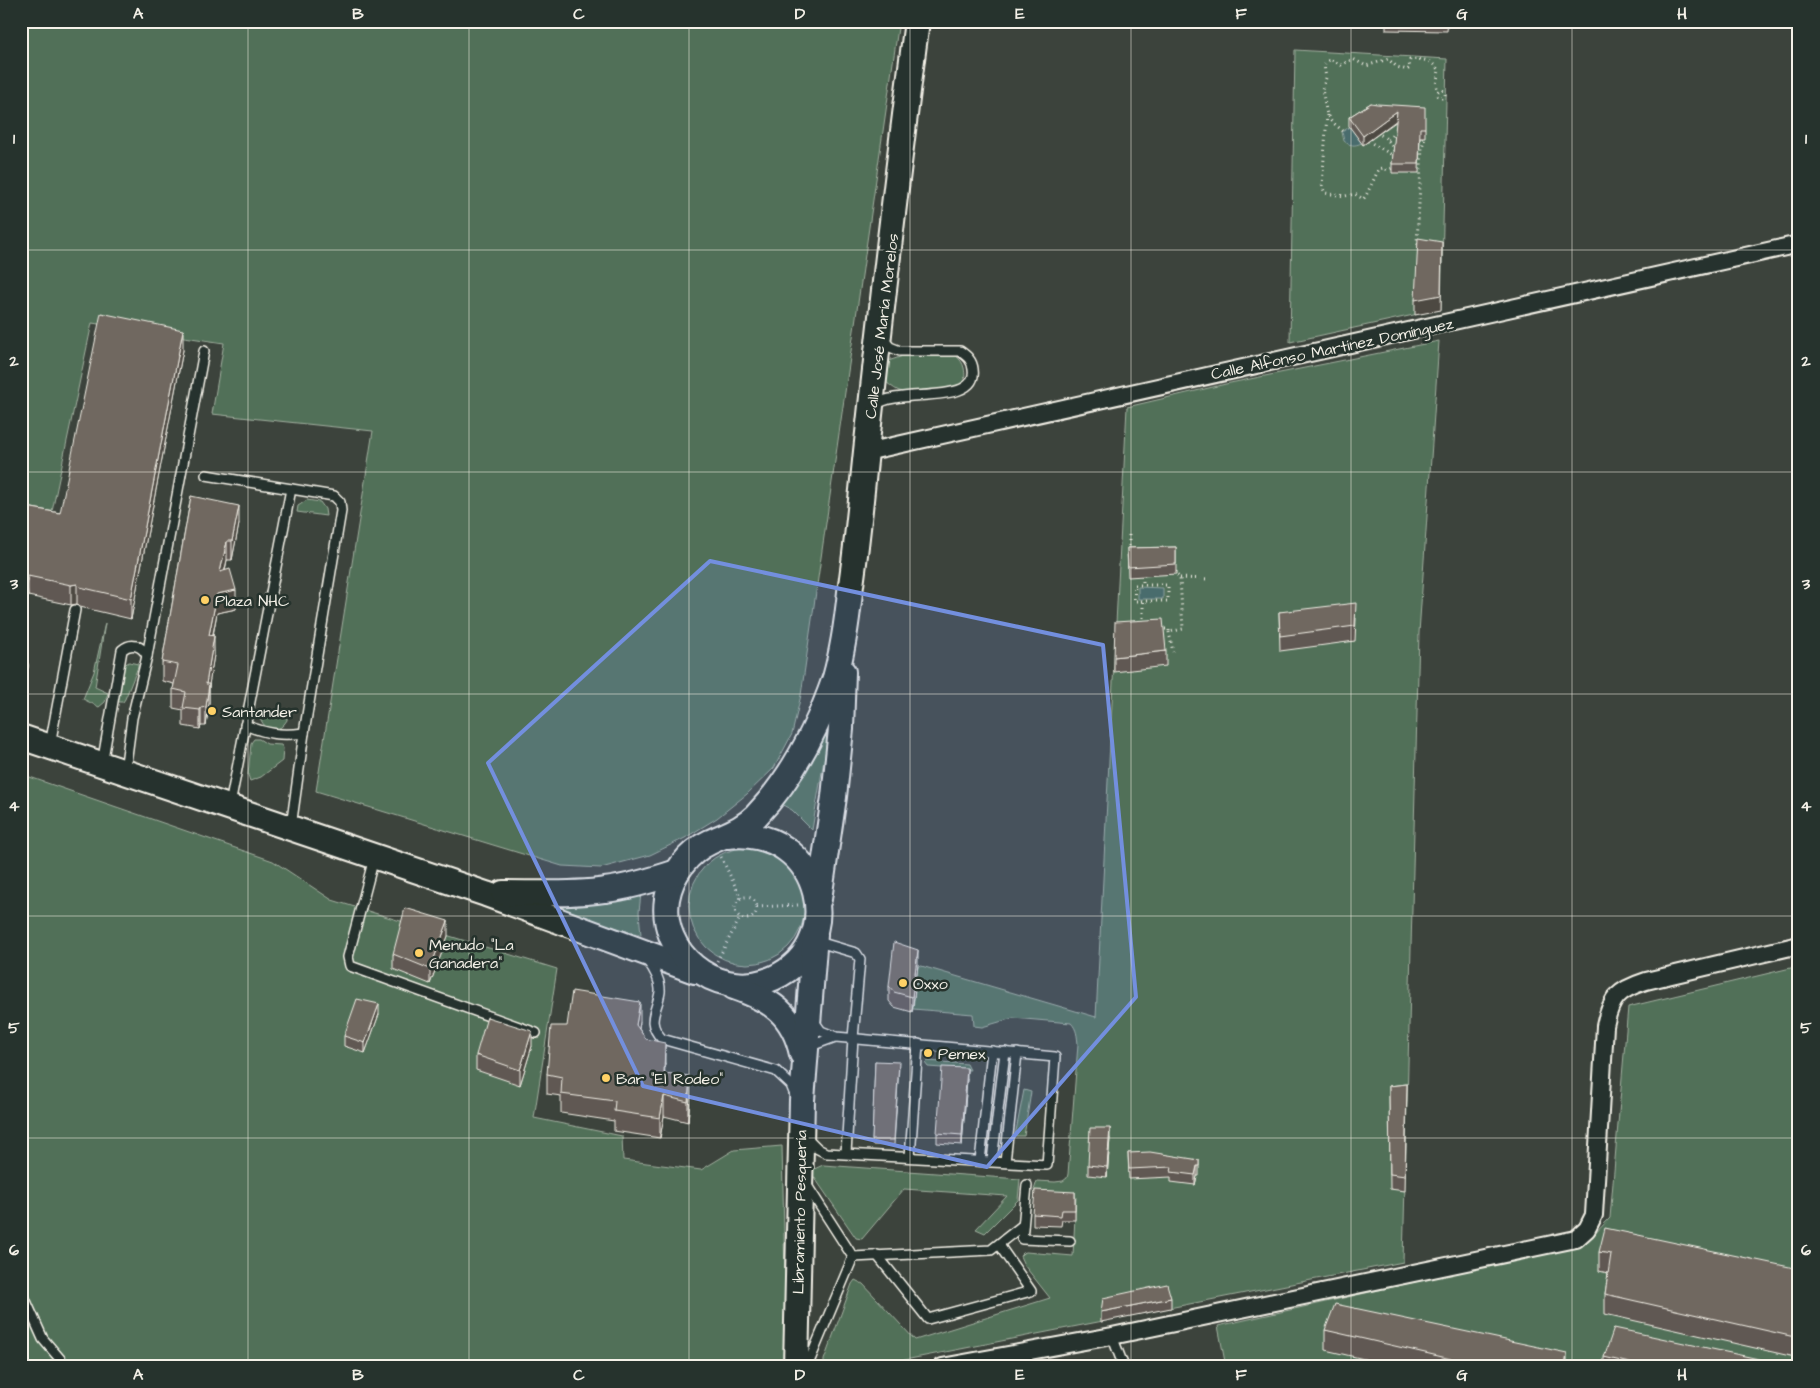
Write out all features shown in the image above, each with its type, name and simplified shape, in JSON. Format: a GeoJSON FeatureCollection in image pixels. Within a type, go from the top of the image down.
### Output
{"type":"FeatureCollection","features":[{"type":"Feature","properties":{"kind":"main road","name":"Calle José María Morelos"},"geometry":{"type":"LineString","coordinates":[[845,630],[917,21]]}},
{"type":"Feature","properties":{"kind":"main road"},"geometry":{"type":"LineString","coordinates":[[719,839],[751,835],[763,837],[785,847],[809,874],[814,885],[817,918],[813,935],[806,950],[795,963],[782,973],[766,981],[750,984],[733,984],[710,977],[692,965],[682,955],[669,929],[667,900],[677,872],[690,856],[707,843],[741,829],[754,818],[796,764],[815,726],[835,676],[845,630]]}},
{"type":"Feature","properties":{"kind":"main road"},"geometry":{"type":"LineString","coordinates":[[804,1064],[817,918],[834,797],[841,730],[845,630]]}},
{"type":"Feature","properties":{"kind":"main road"},"geometry":{"type":"LineString","coordinates":[[21,737],[486,894],[757,995],[777,1007],[794,1031],[804,1064]]}},
{"type":"Feature","properties":{"kind":"main road"},"geometry":{"type":"LineString","coordinates":[[486,894],[568,893],[605,890],[637,884],[677,872]]}},
{"type":"Feature","properties":{"kind":"main road","name":"Libramiento Pesquería"},"geometry":{"type":"LineString","coordinates":[[796,1367],[808,1164],[801,1125],[804,1064]]}},
{"type":"Feature","properties":{"kind":"street","name":"Calle Alfonso Martínez Domínguez"},"geometry":{"type":"LineString","coordinates":[[866,452],[1799,244]]}},
{"type":"Feature","properties":{"kind":"street"},"geometry":{"type":"LineString","coordinates":[[942,1367],[1112,1336],[1576,1239],[1587,1229],[1594,1215],[1605,1026],[1609,1008],[1615,996],[1623,989],[1646,981],[1799,945]]}},
{"type":"Feature","properties":{"kind":"lane"},"geometry":{"type":"LineString","coordinates":[[870,411],[878,403],[888,398],[959,391],[970,384],[973,376],[968,356],[960,351],[894,350],[886,344],[880,333]]}},
{"type":"Feature","properties":{"kind":"lane"},"geometry":{"type":"LineString","coordinates":[[125,772],[132,718],[147,656],[204,351]]}},
{"type":"Feature","properties":{"kind":"lane"},"geometry":{"type":"LineString","coordinates":[[206,475],[334,496],[338,498],[341,507],[304,733],[291,827]]}},
{"type":"Feature","properties":{"kind":"lane"},"geometry":{"type":"LineString","coordinates":[[230,807],[291,489]]}},
{"type":"Feature","properties":{"kind":"lane"},"geometry":{"type":"LineString","coordinates":[[50,746],[75,610]]}},
{"type":"Feature","properties":{"kind":"lane"},"geometry":{"type":"LineString","coordinates":[[102,764],[120,654],[125,647],[146,643],[150,637]]}},
{"type":"Feature","properties":{"kind":"lane"},"geometry":{"type":"LineString","coordinates":[[138,646],[144,650],[147,656]]}},
{"type":"Feature","properties":{"kind":"lane"},"geometry":{"type":"LineString","coordinates":[[245,725],[283,736],[304,733]]}},
{"type":"Feature","properties":{"kind":"lane"},"geometry":{"type":"LineString","coordinates":[[374,855],[348,957],[350,966],[536,1033]]}},
{"type":"Feature","properties":{"kind":"lane"},"geometry":{"type":"LineString","coordinates":[[817,918],[856,953],[860,960],[846,1153]]}},
{"type":"Feature","properties":{"kind":"lane"},"geometry":{"type":"LineString","coordinates":[[636,949],[650,965],[658,981],[660,992],[653,1020],[656,1033],[662,1040],[776,1071],[791,1085],[796,1098],[801,1125],[818,1149],[830,1153],[1047,1165],[1055,1057],[826,1035],[818,1028],[809,1007]]}},
{"type":"Feature","properties":{"kind":"lane"},"geometry":{"type":"LineString","coordinates":[[804,1064],[812,1047],[836,1037]]}},
{"type":"Feature","properties":{"kind":"lane"},"geometry":{"type":"LineString","coordinates":[[910,1157],[918,1044]]}},
{"type":"Feature","properties":{"kind":"lane"},"geometry":{"type":"LineString","coordinates":[[980,1161],[992,1051]]}},
{"type":"Feature","properties":{"kind":"lane"},"geometry":{"type":"LineString","coordinates":[[992,1162],[1005,1052]]}},
{"type":"Feature","properties":{"kind":"lane"},"geometry":{"type":"LineString","coordinates":[[1005,1162],[1017,1053]]}},
{"type":"Feature","properties":{"kind":"lane"},"geometry":{"type":"LineString","coordinates":[[807,1367],[853,1257],[808,1164],[830,1153]]}},
{"type":"Feature","properties":{"kind":"lane"},"geometry":{"type":"LineString","coordinates":[[1028,1185],[1022,1238],[1070,1241]]}},
{"type":"Feature","properties":{"kind":"lane"},"geometry":{"type":"LineString","coordinates":[[853,1257],[991,1250],[1024,1225]]}},
{"type":"Feature","properties":{"kind":"lane"},"geometry":{"type":"LineString","coordinates":[[877,1256],[928,1319],[1031,1291],[999,1244]]}},
{"type":"Feature","properties":{"kind":"lane"},"geometry":{"type":"LineString","coordinates":[[21,1290],[43,1339],[67,1367]]}},
{"type":"Feature","properties":{"kind":"lane"},"geometry":{"type":"LineString","coordinates":[[1112,1336],[1124,1367]]}},
{"type":"Feature","properties":{"kind":"path"},"geometry":{"type":"LineString","coordinates":[[1370,132],[1380,134],[1393,147],[1395,156],[1392,168],[1388,170],[1379,169],[1371,183],[1367,196],[1363,199],[1355,194],[1346,196],[1325,193],[1322,186],[1327,113],[1322,88],[1326,78],[1324,65],[1330,60],[1341,65],[1352,59],[1366,66],[1388,58],[1397,67],[1406,70],[1410,68],[1410,60],[1429,61],[1439,71],[1436,84],[1438,91]]}},
{"type":"Feature","properties":{"kind":"path"},"geometry":{"type":"LineString","coordinates":[[1327,113],[1331,121],[1343,131]]}},
{"type":"Feature","properties":{"kind":"path"},"geometry":{"type":"LineString","coordinates":[[1388,140],[1393,134],[1401,135]]}},
{"type":"Feature","properties":{"kind":"path"},"geometry":{"type":"LineString","coordinates":[[1409,136],[1425,137],[1417,243],[1421,247],[1422,253]]}},
{"type":"Feature","properties":{"kind":"path"},"geometry":{"type":"LineString","coordinates":[[1368,141],[1395,156],[1401,157]]}},
{"type":"Feature","properties":{"kind":"path"},"geometry":{"type":"LineString","coordinates":[[1415,154],[1422,157]]}},
{"type":"Feature","properties":{"kind":"path"},"geometry":{"type":"LineString","coordinates":[[1129,535],[1129,558]]}},
{"type":"Feature","properties":{"kind":"path"},"geometry":{"type":"LineString","coordinates":[[1164,637],[1183,629],[1180,578],[1176,574],[1176,566]]}},
{"type":"Feature","properties":{"kind":"path"},"geometry":{"type":"LineString","coordinates":[[1143,576],[1143,585]]}},
{"type":"Feature","properties":{"kind":"path"},"geometry":{"type":"LineString","coordinates":[[1180,578],[1210,578]]}},
{"type":"Feature","properties":{"kind":"path"},"geometry":{"type":"LineString","coordinates":[[1135,585],[1143,585],[1168,586],[1168,601],[1134,601],[1135,585]]}},
{"type":"Feature","properties":{"kind":"path"},"geometry":{"type":"LineString","coordinates":[[1143,601],[1143,628]]}},
{"type":"Feature","properties":{"kind":"path"},"geometry":{"type":"LineString","coordinates":[[1151,628],[1168,629],[1173,652]]}},
{"type":"Feature","properties":{"kind":"path"},"geometry":{"type":"LineString","coordinates":[[719,839],[741,898]]}},
{"type":"Feature","properties":{"kind":"path"},"geometry":{"type":"LineString","coordinates":[[741,898],[752,899],[757,908],[753,917],[746,920],[740,918],[734,909],[736,902],[741,898]]}},
{"type":"Feature","properties":{"kind":"path"},"geometry":{"type":"LineString","coordinates":[[757,908],[817,918]]}},
{"type":"Feature","properties":{"kind":"path"},"geometry":{"type":"LineString","coordinates":[[710,977],[740,918]]}},
{"type":"Feature","properties":{"kind":"highlighted area"},"geometry":{"type":"Polygon","coordinates":[[[710,561],[1103,645],[1136,997],[987,1167],[643,1086],[488,763],[710,561]]]}},
{"type":"Feature","properties":{"kind":"green space"},"geometry":{"type":"Polygon","coordinates":[[[21,21],[899,21],[801,695],[792,734],[774,768],[747,794],[717,818],[685,838],[650,855],[601,868],[562,866],[316,791],[373,431],[212,414],[224,343],[92,323],[50,521],[21,519],[21,21]]]}},
{"type":"Feature","properties":{"kind":"green space"},"geometry":{"type":"Polygon","coordinates":[[[1295,50],[1447,59],[1441,309],[1290,342],[1295,50]]]}},
{"type":"Feature","properties":{"kind":"green space"},"geometry":{"type":"Polygon","coordinates":[[[1439,341],[1419,633],[1403,1262],[869,1367],[824,1367],[824,1360],[855,1280],[863,1284],[915,1340],[1050,1298],[1024,1265],[1020,1256],[1026,1252],[1073,1256],[1076,1197],[1036,1195],[1034,1190],[1037,1181],[1063,1181],[1067,1178],[1068,1174],[1078,1044],[1073,1025],[1071,1023],[1013,1018],[982,1027],[974,1026],[973,1014],[913,1009],[918,965],[1096,1017],[1127,407],[1230,383],[1439,341]]]}},
{"type":"Feature","properties":{"kind":"green space"},"geometry":{"type":"Polygon","coordinates":[[[903,356],[956,356],[963,364],[965,372],[963,381],[950,388],[931,391],[899,391],[883,379],[885,362],[903,356]]]}},
{"type":"Feature","properties":{"kind":"green space"},"geometry":{"type":"Polygon","coordinates":[[[307,500],[320,502],[325,509],[326,516],[297,512],[298,506],[307,500]]]}},
{"type":"Feature","properties":{"kind":"green space"},"geometry":{"type":"Polygon","coordinates":[[[105,623],[95,687],[108,693],[105,702],[99,707],[83,699],[94,672],[105,623]]]}},
{"type":"Feature","properties":{"kind":"green space"},"geometry":{"type":"Polygon","coordinates":[[[129,662],[138,664],[138,667],[125,699],[123,702],[119,702],[118,698],[124,665],[129,662]]]}},
{"type":"Feature","properties":{"kind":"green space"},"geometry":{"type":"Polygon","coordinates":[[[259,712],[287,718],[287,720],[279,728],[270,729],[263,723],[259,712]]]}},
{"type":"Feature","properties":{"kind":"green space"},"geometry":{"type":"Polygon","coordinates":[[[830,725],[812,830],[792,810],[781,804],[808,766],[830,725]]]}},
{"type":"Feature","properties":{"kind":"green space"},"geometry":{"type":"Polygon","coordinates":[[[254,739],[259,739],[267,744],[281,745],[283,748],[282,761],[261,777],[250,781],[248,775],[251,743],[254,739]]]}},
{"type":"Feature","properties":{"kind":"green space"},"geometry":{"type":"Polygon","coordinates":[[[21,774],[273,861],[332,900],[557,969],[534,1118],[622,1136],[623,1160],[701,1170],[734,1150],[782,1146],[787,1367],[21,1367],[21,774]]]}},
{"type":"Feature","properties":{"kind":"green space"},"geometry":{"type":"Polygon","coordinates":[[[747,848],[769,852],[788,865],[801,884],[805,906],[801,928],[788,947],[769,960],[747,964],[725,960],[706,947],[693,928],[689,906],[693,884],[706,865],[725,852],[747,848]]]}},
{"type":"Feature","properties":{"kind":"green space"},"geometry":{"type":"Polygon","coordinates":[[[641,893],[639,912],[641,935],[536,904],[641,893]]]}},
{"type":"Feature","properties":{"kind":"green space"},"geometry":{"type":"Polygon","coordinates":[[[1799,966],[1799,1367],[1226,1367],[1218,1326],[1585,1244],[1610,1218],[1628,1007],[1799,966]]]}},
{"type":"Feature","properties":{"kind":"green space"},"geometry":{"type":"Polygon","coordinates":[[[928,1061],[967,1064],[970,1070],[928,1067],[925,1063],[928,1061]]]}},
{"type":"Feature","properties":{"kind":"green space"},"geometry":{"type":"Polygon","coordinates":[[[1024,1090],[1031,1092],[1024,1136],[1015,1136],[1024,1090]]]}},
{"type":"Feature","properties":{"kind":"green space"},"geometry":{"type":"Polygon","coordinates":[[[823,1165],[1020,1179],[1018,1200],[985,1233],[976,1229],[1007,1196],[904,1189],[862,1239],[856,1238],[810,1171],[823,1165]]]}},
{"type":"Feature","properties":{"kind":"water"},"geometry":{"type":"Polygon","coordinates":[[[1358,121],[1365,141],[1352,145],[1344,141],[1342,132],[1358,121]]]}},
{"type":"Feature","properties":{"kind":"water"},"geometry":{"type":"Polygon","coordinates":[[[1138,587],[1163,588],[1163,599],[1138,599],[1138,587]]]}},
{"type":"Feature","properties":{"kind":"building"},"geometry":{"type":"Polygon","coordinates":[[[1371,103],[1425,107],[1425,128],[1420,128],[1419,164],[1392,164],[1397,111],[1363,136],[1349,117],[1371,103]]]}},
{"type":"Feature","properties":{"kind":"building"},"geometry":{"type":"Polygon","coordinates":[[[1418,238],[1442,242],[1441,295],[1415,300],[1418,238]]]}},
{"type":"Feature","properties":{"kind":"building"},"geometry":{"type":"Polygon","coordinates":[[[101,313],[183,330],[131,599],[80,587],[77,584],[71,585],[28,576],[21,610],[21,506],[60,513],[101,313]]]}},
{"type":"Feature","properties":{"kind":"building","name":"Plaza NHC"},"geometry":{"type":"Polygon","coordinates":[[[191,496],[239,506],[232,541],[227,541],[220,572],[230,569],[236,590],[217,594],[209,635],[214,636],[206,684],[209,684],[206,707],[200,710],[183,708],[186,692],[173,689],[178,665],[162,662],[191,496]]]}},
{"type":"Feature","properties":{"kind":"building"},"geometry":{"type":"Polygon","coordinates":[[[1176,547],[1176,564],[1128,567],[1127,548],[1176,547]]]}},
{"type":"Feature","properties":{"kind":"building"},"geometry":{"type":"Polygon","coordinates":[[[1356,603],[1355,626],[1280,636],[1279,612],[1356,603]]]}},
{"type":"Feature","properties":{"kind":"building"},"geometry":{"type":"Polygon","coordinates":[[[1163,619],[1166,651],[1114,657],[1115,622],[1163,619]]]}},
{"type":"Feature","properties":{"kind":"building","name":"Menudo \"La Ganadera\""},"geometry":{"type":"Polygon","coordinates":[[[405,908],[448,921],[430,969],[393,954],[405,908]]]}},
{"type":"Feature","properties":{"kind":"building","name":"Oxxo"},"geometry":{"type":"Polygon","coordinates":[[[894,942],[918,950],[912,997],[894,992],[889,986],[894,942]]]}},
{"type":"Feature","properties":{"kind":"building","name":"Bar \"El Rodeo\""},"geometry":{"type":"Polygon","coordinates":[[[572,991],[640,1002],[636,1025],[646,1039],[665,1043],[664,1073],[690,1076],[688,1102],[664,1096],[660,1118],[614,1111],[615,1101],[561,1094],[562,1077],[547,1074],[551,1026],[567,1026],[572,991]]]}},
{"type":"Feature","properties":{"kind":"building"},"geometry":{"type":"Polygon","coordinates":[[[357,999],[379,1004],[365,1043],[344,1036],[357,999]]]}},
{"type":"Feature","properties":{"kind":"building"},"geometry":{"type":"Polygon","coordinates":[[[487,1017],[532,1031],[520,1070],[476,1055],[487,1017]]]}},
{"type":"Feature","properties":{"kind":"building"},"geometry":{"type":"Polygon","coordinates":[[[875,1061],[899,1062],[894,1140],[872,1140],[875,1061]]]}},
{"type":"Feature","properties":{"kind":"building"},"geometry":{"type":"Polygon","coordinates":[[[942,1067],[967,1068],[962,1135],[937,1133],[942,1067]]]}},
{"type":"Feature","properties":{"kind":"building"},"geometry":{"type":"Polygon","coordinates":[[[1407,1084],[1405,1176],[1390,1174],[1389,1086],[1407,1084]]]}},
{"type":"Feature","properties":{"kind":"building"},"geometry":{"type":"Polygon","coordinates":[[[1090,1128],[1110,1128],[1107,1167],[1088,1165],[1090,1128]]]}},
{"type":"Feature","properties":{"kind":"building"},"geometry":{"type":"Polygon","coordinates":[[[1150,1152],[1199,1160],[1199,1166],[1197,1166],[1195,1175],[1171,1172],[1172,1167],[1129,1169],[1128,1153],[1150,1152]]]}},
{"type":"Feature","properties":{"kind":"building"},"geometry":{"type":"Polygon","coordinates":[[[1035,1190],[1075,1192],[1075,1210],[1062,1210],[1061,1216],[1033,1214],[1035,1190]]]}},
{"type":"Feature","properties":{"kind":"building"},"geometry":{"type":"Polygon","coordinates":[[[1605,1228],[1799,1269],[1799,1338],[1605,1294],[1611,1254],[1599,1252],[1605,1228]]]}},
{"type":"Feature","properties":{"kind":"building"},"geometry":{"type":"Polygon","coordinates":[[[1167,1284],[1171,1298],[1101,1312],[1103,1298],[1167,1284]]]}},
{"type":"Feature","properties":{"kind":"building"},"geometry":{"type":"Polygon","coordinates":[[[1335,1304],[1567,1353],[1565,1367],[1486,1367],[1325,1330],[1335,1304]]]}},
{"type":"Feature","properties":{"kind":"building"},"geometry":{"type":"Polygon","coordinates":[[[1614,1328],[1796,1367],[1646,1367],[1604,1357],[1614,1328]]]}},
{"type":"Feature","properties":{"kind":"building"},"geometry":{"type":"Polygon","coordinates":[[[1338,1364],[1349,1367],[1337,1367],[1338,1364]]]}},
{"type":"Feature","properties":{"kind":"place","name":"Plaza NHC"},"geometry":{"type":"Point","coordinates":[205,600]}},
{"type":"Feature","properties":{"kind":"place","name":"Santander"},"geometry":{"type":"Point","coordinates":[212,711]}},
{"type":"Feature","properties":{"kind":"place","name":"Menudo \"La Ganadera\""},"geometry":{"type":"Point","coordinates":[419,953]}},
{"type":"Feature","properties":{"kind":"place","name":"Oxxo"},"geometry":{"type":"Point","coordinates":[903,983]}},
{"type":"Feature","properties":{"kind":"place","name":"Pemex"},"geometry":{"type":"Point","coordinates":[928,1053]}},
{"type":"Feature","properties":{"kind":"place","name":"Bar \"El Rodeo\""},"geometry":{"type":"Point","coordinates":[606,1078]}}]}
